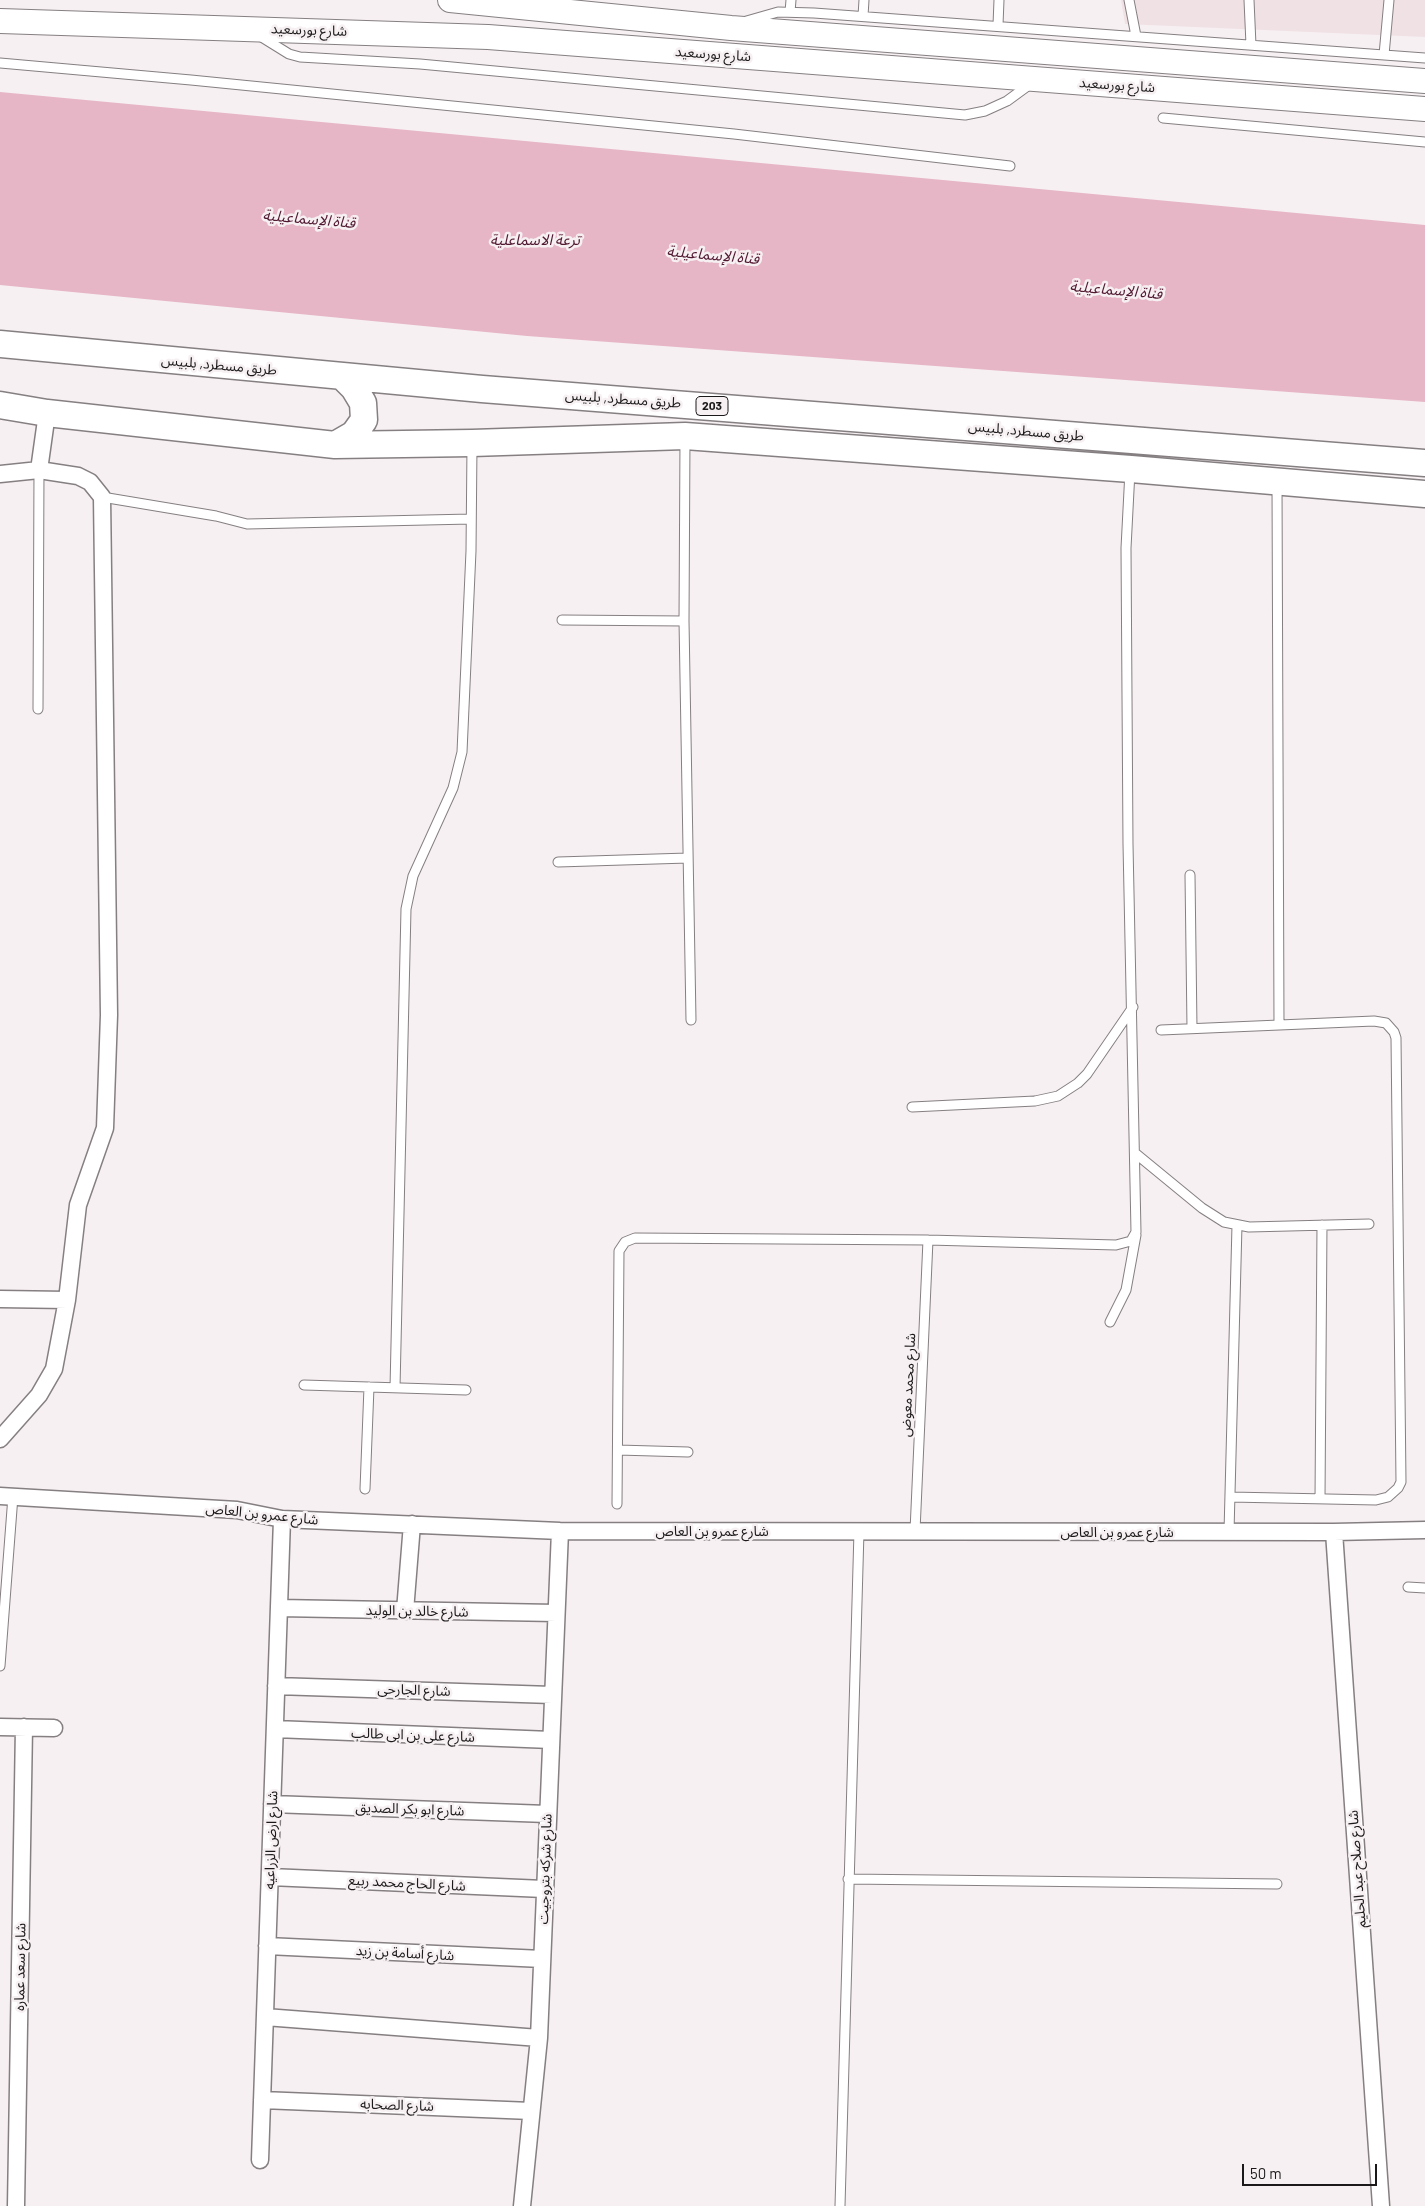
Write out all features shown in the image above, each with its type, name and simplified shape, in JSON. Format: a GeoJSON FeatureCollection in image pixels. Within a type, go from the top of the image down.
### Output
{"type":"FeatureCollection","features":[{"type":"Feature","properties":{"kind":"main road","name":"شارع بورسعيد"},"geometry":{"type":"LineString","coordinates":[[450,0],[526,4],[732,28],[1425,81]]}},
{"type":"Feature","properties":{"kind":"main road","name":"شارع بورسعيد"},"geometry":{"type":"LineString","coordinates":[[0,21],[488,37],[1425,109]]}},
{"type":"Feature","properties":{"kind":"main road","name":"طريق مسطرد, بلبيس"},"geometry":{"type":"LineString","coordinates":[[0,344],[342,376],[1425,463]]}},
{"type":"Feature","properties":{"kind":"main road"},"geometry":{"type":"LineString","coordinates":[[335,445],[354,434],[364,420],[363,403],[354,388],[342,376]]}},
{"type":"Feature","properties":{"kind":"main road"},"geometry":{"type":"LineString","coordinates":[[0,405],[47,413],[335,445],[472,443],[685,436],[1130,469],[1425,494]]}},
{"type":"Feature","properties":{"kind":"street"},"geometry":{"type":"LineString","coordinates":[[39,470],[47,413]]}},
{"type":"Feature","properties":{"kind":"street"},"geometry":{"type":"LineString","coordinates":[[0,474],[39,470],[78,476],[90,482],[102,497],[108,1015],[105,1128],[78,1205],[67,1300],[54,1368],[39,1395],[0,1439]]}},
{"type":"Feature","properties":{"kind":"street"},"geometry":{"type":"LineString","coordinates":[[0,1300],[67,1300]]}},
{"type":"Feature","properties":{"kind":"street","name":"شارع عمرو بن العاص"},"geometry":{"type":"LineString","coordinates":[[7,1496],[237,1510],[282,1519],[560,1531],[1334,1532],[1425,1530]]}},
{"type":"Feature","properties":{"kind":"street","name":"شارع ارض الزراعيه"},"geometry":{"type":"LineString","coordinates":[[260,2160],[282,1519]]}},
{"type":"Feature","properties":{"kind":"street"},"geometry":{"type":"LineString","coordinates":[[405,1611],[412,1524]]}},
{"type":"Feature","properties":{"kind":"street","name":"شارع شركه بتروجيت"},"geometry":{"type":"LineString","coordinates":[[522,2206],[539,2038],[560,1531]]}},
{"type":"Feature","properties":{"kind":"street","name":"شارع صلاح عبد الحليم"},"geometry":{"type":"LineString","coordinates":[[1334,1532],[1381,2206]]}},
{"type":"Feature","properties":{"kind":"street","name":"شارع خالد بن الوليد"},"geometry":{"type":"LineString","coordinates":[[279,1608],[556,1613]]}},
{"type":"Feature","properties":{"kind":"street","name":"شارع الجارحى"},"geometry":{"type":"LineString","coordinates":[[276,1686],[552,1694]]}},
{"type":"Feature","properties":{"kind":"street"},"geometry":{"type":"LineString","coordinates":[[0,1727],[54,1728]]}},
{"type":"Feature","properties":{"kind":"street","name":"شارع سعد عماره"},"geometry":{"type":"LineString","coordinates":[[16,2206],[24,1727]]}},
{"type":"Feature","properties":{"kind":"street","name":"شارع على بن ابى طالب"},"geometry":{"type":"LineString","coordinates":[[275,1729],[551,1740]]}},
{"type":"Feature","properties":{"kind":"street","name":"شارع ابو بكر الصديق"},"geometry":{"type":"LineString","coordinates":[[272,1804],[547,1814]]}},
{"type":"Feature","properties":{"kind":"street","name":"شارع الحاج محمد ربيع"},"geometry":{"type":"LineString","coordinates":[[270,1876],[544,1889]]}},
{"type":"Feature","properties":{"kind":"street","name":"شارع أسامة بن زيد"},"geometry":{"type":"LineString","coordinates":[[267,1946],[542,1960]]}},
{"type":"Feature","properties":{"kind":"street"},"geometry":{"type":"LineString","coordinates":[[265,2017],[539,2038]]}},
{"type":"Feature","properties":{"kind":"street","name":"شارع الصحابه"},"geometry":{"type":"LineString","coordinates":[[262,2100],[531,2110]]}},
{"type":"Feature","properties":{"kind":"lane"},"geometry":{"type":"LineString","coordinates":[[790,12],[791,0]]}},
{"type":"Feature","properties":{"kind":"lane"},"geometry":{"type":"LineString","coordinates":[[864,0],[864,16]]}},
{"type":"Feature","properties":{"kind":"lane"},"geometry":{"type":"LineString","coordinates":[[998,25],[999,0]]}},
{"type":"Feature","properties":{"kind":"lane"},"geometry":{"type":"LineString","coordinates":[[1130,0],[1136,36]]}},
{"type":"Feature","properties":{"kind":"lane"},"geometry":{"type":"LineString","coordinates":[[1249,0],[1251,45]]}},
{"type":"Feature","properties":{"kind":"lane"},"geometry":{"type":"LineString","coordinates":[[1384,55],[1389,0]]}},
{"type":"Feature","properties":{"kind":"lane"},"geometry":{"type":"LineString","coordinates":[[732,28],[759,16],[790,12],[998,25],[1425,58]]}},
{"type":"Feature","properties":{"kind":"lane"},"geometry":{"type":"LineString","coordinates":[[247,28],[284,51],[300,57],[420,64],[964,115],[985,111],[1007,101],[1037,79]]}},
{"type":"Feature","properties":{"kind":"lane"},"geometry":{"type":"LineString","coordinates":[[0,63],[192,80],[734,134],[1010,166]]}},
{"type":"Feature","properties":{"kind":"lane"},"geometry":{"type":"LineString","coordinates":[[1163,118],[1425,142]]}},
{"type":"Feature","properties":{"kind":"lane"},"geometry":{"type":"LineString","coordinates":[[685,436],[684,621],[691,1020]]}},
{"type":"Feature","properties":{"kind":"lane"},"geometry":{"type":"LineString","coordinates":[[395,1388],[406,909],[413,876],[453,788],[462,752],[472,443]]}},
{"type":"Feature","properties":{"kind":"lane"},"geometry":{"type":"LineString","coordinates":[[1110,1322],[1126,1290],[1136,1232],[1133,1006],[1128,844],[1126,548],[1130,469]]}},
{"type":"Feature","properties":{"kind":"lane"},"geometry":{"type":"LineString","coordinates":[[38,709],[39,470]]}},
{"type":"Feature","properties":{"kind":"lane"},"geometry":{"type":"LineString","coordinates":[[1277,482],[1279,1024]]}},
{"type":"Feature","properties":{"kind":"lane"},"geometry":{"type":"LineString","coordinates":[[102,497],[216,516],[247,524],[471,519]]}},
{"type":"Feature","properties":{"kind":"lane"},"geometry":{"type":"LineString","coordinates":[[562,620],[684,621]]}},
{"type":"Feature","properties":{"kind":"lane"},"geometry":{"type":"LineString","coordinates":[[558,862],[688,858]]}},
{"type":"Feature","properties":{"kind":"lane"},"geometry":{"type":"LineString","coordinates":[[1190,875],[1192,1028]]}},
{"type":"Feature","properties":{"kind":"lane"},"geometry":{"type":"LineString","coordinates":[[912,1107],[1034,1101],[1058,1096],[1078,1083],[1087,1074],[1133,1006]]}},
{"type":"Feature","properties":{"kind":"lane"},"geometry":{"type":"LineString","coordinates":[[1160,1030],[1380,1021],[1391,1027],[1396,1038],[1402,1475],[1394,1493],[1382,1499],[1230,1497]]}},
{"type":"Feature","properties":{"kind":"lane"},"geometry":{"type":"LineString","coordinates":[[1135,1153],[1212,1216],[1237,1225],[1369,1224]]}},
{"type":"Feature","properties":{"kind":"lane"},"geometry":{"type":"LineString","coordinates":[[1229,1532],[1237,1225]]}},
{"type":"Feature","properties":{"kind":"lane"},"geometry":{"type":"LineString","coordinates":[[1320,1499],[1322,1225]]}},
{"type":"Feature","properties":{"kind":"lane"},"geometry":{"type":"LineString","coordinates":[[617,1504],[619,1250],[625,1242],[635,1238],[928,1240],[1116,1245],[1131,1241],[1136,1232]]}},
{"type":"Feature","properties":{"kind":"lane","name":"شارع محمد معوض"},"geometry":{"type":"LineString","coordinates":[[915,1531],[928,1240]]}},
{"type":"Feature","properties":{"kind":"lane"},"geometry":{"type":"LineString","coordinates":[[304,1385],[466,1390]]}},
{"type":"Feature","properties":{"kind":"lane"},"geometry":{"type":"LineString","coordinates":[[365,1489],[369,1387]]}},
{"type":"Feature","properties":{"kind":"lane"},"geometry":{"type":"LineString","coordinates":[[618,1450],[688,1452]]}},
{"type":"Feature","properties":{"kind":"lane"},"geometry":{"type":"LineString","coordinates":[[0,1666],[7,1496]]}},
{"type":"Feature","properties":{"kind":"lane"},"geometry":{"type":"LineString","coordinates":[[840,2206],[859,1531]]}},
{"type":"Feature","properties":{"kind":"lane"},"geometry":{"type":"LineString","coordinates":[[1408,1587],[1425,1588]]}},
{"type":"Feature","properties":{"kind":"lane"},"geometry":{"type":"LineString","coordinates":[[848,1879],[1277,1884]]}},
{"type":"Feature","properties":{"kind":"shaded area"},"geometry":{"type":"Polygon","coordinates":[[[1121,0],[1425,0],[1425,37],[1125,24],[1121,0]]]}},
{"type":"Feature","properties":{"kind":"water","name":"ترعة الاسماعلية"},"geometry":{"type":"Polygon","coordinates":[[[0,92],[1425,225],[1425,402],[527,336],[0,285],[0,92]]]}},
{"type":"Feature","properties":{"kind":"water label","name":"قناة الإسماعيلية"},"geometry":{"type":"Point","coordinates":[309,219]}},
{"type":"Feature","properties":{"kind":"water label","name":"قناة الإسماعيلية"},"geometry":{"type":"Point","coordinates":[713,255]}},
{"type":"Feature","properties":{"kind":"water label","name":"قناة الإسماعيلية"},"geometry":{"type":"Point","coordinates":[1116,290]}}]}
